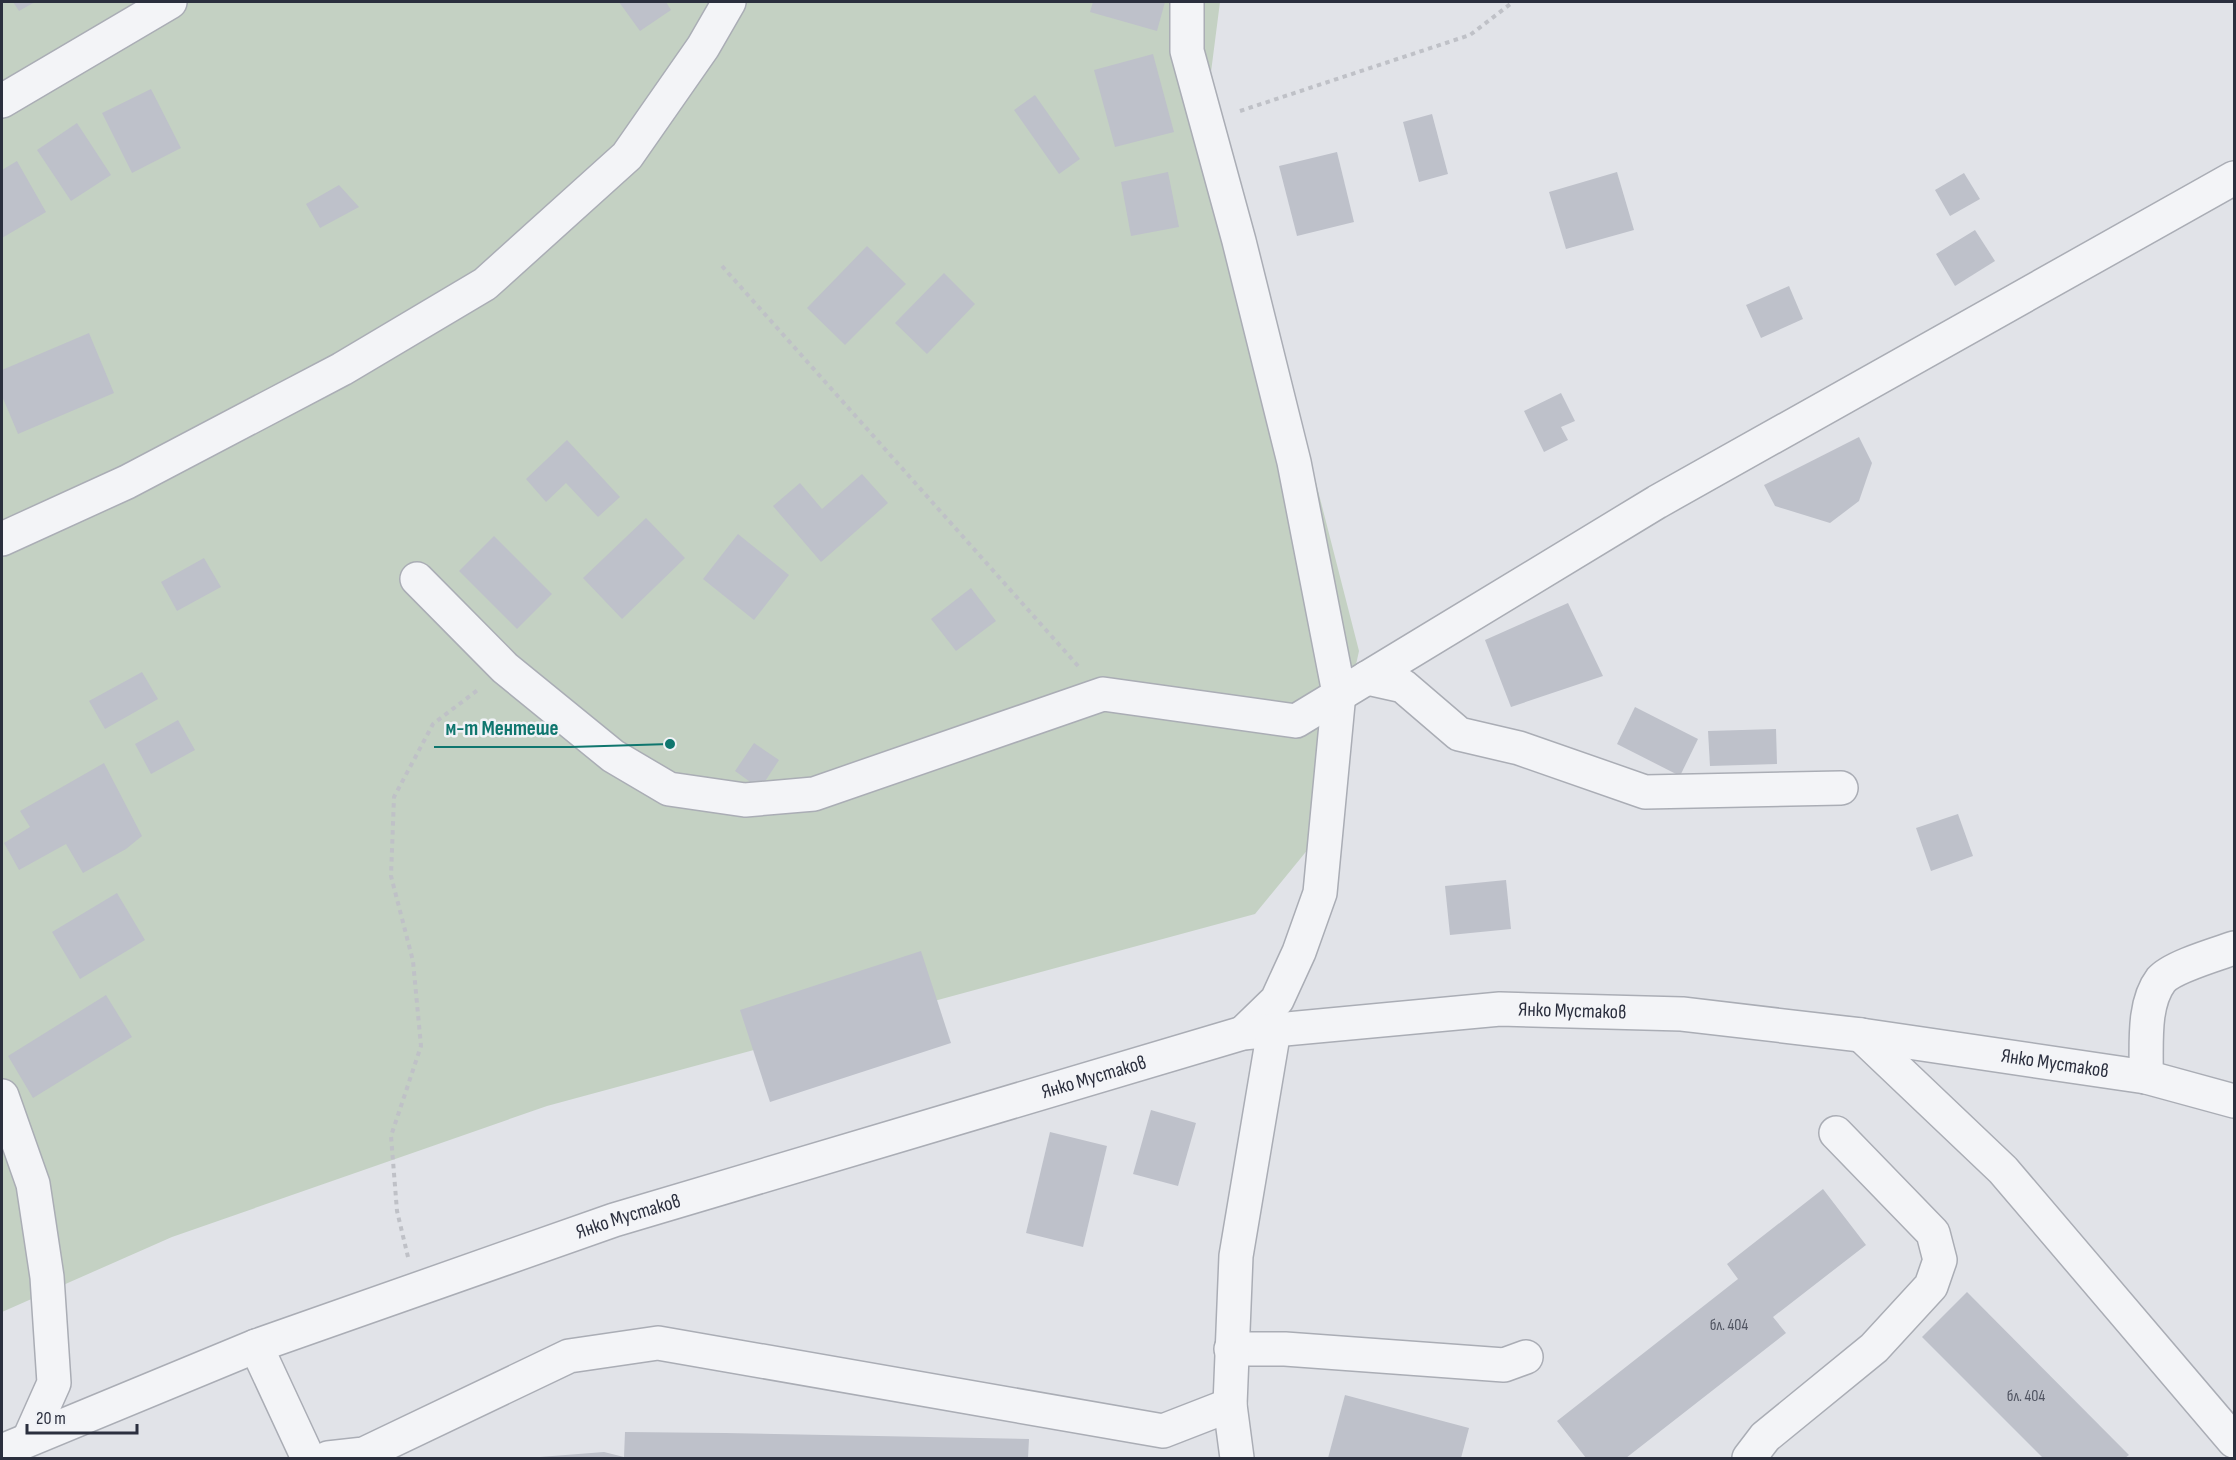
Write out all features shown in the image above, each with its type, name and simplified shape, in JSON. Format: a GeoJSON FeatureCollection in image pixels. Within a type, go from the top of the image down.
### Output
{"type":"FeatureCollection","features":[{"type":"Feature","properties":{"kind":"street"},"geometry":{"type":"LineString","coordinates":[[2,101],[170,2]]}},
{"type":"Feature","properties":{"kind":"street"},"geometry":{"type":"LineString","coordinates":[[2,539],[126,482],[332,374],[485,284],[627,156],[703,47],[729,2]]}},
{"type":"Feature","properties":{"kind":"street"},"geometry":{"type":"LineString","coordinates":[[1187,2],[1187,51],[1239,241],[1353,685],[1320,893],[1299,952],[1277,1000],[1258,1032],[1236,1256],[1231,1349],[1230,1405],[1237,1458]]}},
{"type":"Feature","properties":{"kind":"street"},"geometry":{"type":"LineString","coordinates":[[417,579],[505,668],[613,756],[669,789],[745,800],[814,794],[1103,694],[1296,721],[1657,502],[2235,178]]}},
{"type":"Feature","properties":{"kind":"street"},"geometry":{"type":"LineString","coordinates":[[1353,685],[1403,686],[1459,734],[1519,748],[1645,792],[1841,788]]}},
{"type":"Feature","properties":{"kind":"street"},"geometry":{"type":"LineString","coordinates":[[2146,1077],[2150,1005],[2162,979],[2193,962],[2235,948]]}},
{"type":"Feature","properties":{"kind":"street","name":"Янко Мустаков"},"geometry":{"type":"LineString","coordinates":[[15,1445],[256,1346],[614,1220],[1258,1032],[1500,1010],[1682,1014],[1862,1035],[2146,1077],[2235,1101]]}},
{"type":"Feature","properties":{"kind":"street"},"geometry":{"type":"LineString","coordinates":[[1862,1035],[2003,1170],[2235,1441]]}},
{"type":"Feature","properties":{"kind":"street"},"geometry":{"type":"LineString","coordinates":[[2,1096],[33,1184],[47,1277],[54,1383],[15,1445]]}},
{"type":"Feature","properties":{"kind":"street"},"geometry":{"type":"LineString","coordinates":[[1749,1458],[1765,1437],[1874,1348],[1931,1286],[1940,1260],[1933,1233],[1836,1133]]}},
{"type":"Feature","properties":{"kind":"street"},"geometry":{"type":"LineString","coordinates":[[328,1458],[364,1454],[569,1356],[658,1343],[1162,1431],[1230,1405]]}},
{"type":"Feature","properties":{"kind":"street"},"geometry":{"type":"LineString","coordinates":[[256,1346],[308,1458]]}},
{"type":"Feature","properties":{"kind":"street"},"geometry":{"type":"LineString","coordinates":[[1231,1349],[1285,1349],[1504,1365],[1526,1357]]}},
{"type":"Feature","properties":{"kind":"path"},"geometry":{"type":"LineString","coordinates":[[1206,122],[1470,35],[1513,2]]}},
{"type":"Feature","properties":{"kind":"path"},"geometry":{"type":"LineString","coordinates":[[722,266],[1103,694]]}},
{"type":"Feature","properties":{"kind":"path"},"geometry":{"type":"LineString","coordinates":[[416,1289],[396,1211],[391,1136],[422,1046],[413,961],[391,876],[394,797],[433,724],[505,668]]}},
{"type":"Feature","properties":{"kind":"green space"},"geometry":{"type":"Polygon","coordinates":[[[2,2],[1220,2],[1211,72],[1359,651],[1318,837],[1255,914],[547,1106],[172,1237],[2,1312],[2,2]]]}},
{"type":"Feature","properties":{"kind":"building"},"geometry":{"type":"Polygon","coordinates":[[[13,2],[35,2],[19,11],[13,2]]]}},
{"type":"Feature","properties":{"kind":"building"},"geometry":{"type":"Polygon","coordinates":[[[619,2],[666,2],[671,10],[640,31],[619,2]]]}},
{"type":"Feature","properties":{"kind":"building"},"geometry":{"type":"Polygon","coordinates":[[[1093,2],[1165,2],[1157,31],[1090,12],[1093,2]]]}},
{"type":"Feature","properties":{"kind":"building"},"geometry":{"type":"Polygon","coordinates":[[[1153,54],[1174,132],[1115,147],[1094,70],[1153,54]]]}},
{"type":"Feature","properties":{"kind":"building"},"geometry":{"type":"Polygon","coordinates":[[[151,89],[181,148],[132,173],[102,113],[151,89]]]}},
{"type":"Feature","properties":{"kind":"building"},"geometry":{"type":"Polygon","coordinates":[[[1035,95],[1080,159],[1059,174],[1014,110],[1035,95]]]}},
{"type":"Feature","properties":{"kind":"building"},"geometry":{"type":"Polygon","coordinates":[[[1432,114],[1448,174],[1419,182],[1403,122],[1432,114]]]}},
{"type":"Feature","properties":{"kind":"building"},"geometry":{"type":"Polygon","coordinates":[[[77,123],[111,175],[71,201],[37,150],[77,123]]]}},
{"type":"Feature","properties":{"kind":"building"},"geometry":{"type":"Polygon","coordinates":[[[1337,152],[1354,222],[1297,236],[1279,166],[1337,152]]]}},
{"type":"Feature","properties":{"kind":"building"},"geometry":{"type":"Polygon","coordinates":[[[17,161],[46,212],[2,238],[2,170],[17,161]]]}},
{"type":"Feature","properties":{"kind":"building"},"geometry":{"type":"Polygon","coordinates":[[[1168,172],[1179,227],[1131,236],[1121,182],[1168,172]]]}},
{"type":"Feature","properties":{"kind":"building"},"geometry":{"type":"Polygon","coordinates":[[[1617,172],[1634,230],[1566,249],[1549,192],[1617,172]]]}},
{"type":"Feature","properties":{"kind":"building"},"geometry":{"type":"Polygon","coordinates":[[[1964,173],[1980,199],[1950,216],[1935,190],[1964,173]]]}},
{"type":"Feature","properties":{"kind":"building"},"geometry":{"type":"Polygon","coordinates":[[[339,185],[359,207],[320,228],[306,204],[339,185]]]}},
{"type":"Feature","properties":{"kind":"building"},"geometry":{"type":"Polygon","coordinates":[[[1975,230],[1995,261],[1955,286],[1936,254],[1975,230]]]}},
{"type":"Feature","properties":{"kind":"building"},"geometry":{"type":"Polygon","coordinates":[[[867,246],[906,284],[845,345],[807,308],[867,246]]]}},
{"type":"Feature","properties":{"kind":"building"},"geometry":{"type":"Polygon","coordinates":[[[944,273],[975,304],[927,354],[895,323],[944,273]]]}},
{"type":"Feature","properties":{"kind":"building"},"geometry":{"type":"Polygon","coordinates":[[[1789,286],[1803,319],[1761,338],[1746,305],[1789,286]]]}},
{"type":"Feature","properties":{"kind":"building"},"geometry":{"type":"Polygon","coordinates":[[[89,333],[114,393],[18,434],[2,396],[2,370],[89,333]]]}},
{"type":"Feature","properties":{"kind":"building"},"geometry":{"type":"Polygon","coordinates":[[[1561,393],[1575,421],[1561,427],[1568,440],[1544,452],[1524,411],[1561,393]]]}},
{"type":"Feature","properties":{"kind":"building"},"geometry":{"type":"Polygon","coordinates":[[[1859,437],[1872,463],[1859,501],[1830,523],[1775,506],[1764,485],[1859,437]]]}},
{"type":"Feature","properties":{"kind":"building"},"geometry":{"type":"Polygon","coordinates":[[[567,440],[620,497],[598,517],[566,483],[546,502],[526,479],[567,440]]]}},
{"type":"Feature","properties":{"kind":"building"},"geometry":{"type":"Polygon","coordinates":[[[862,474],[888,503],[821,562],[773,506],[800,483],[822,509],[862,474]]]}},
{"type":"Feature","properties":{"kind":"building"},"geometry":{"type":"Polygon","coordinates":[[[646,518],[685,558],[622,619],[583,578],[646,518]]]}},
{"type":"Feature","properties":{"kind":"building"},"geometry":{"type":"Polygon","coordinates":[[[738,534],[789,575],[754,620],[703,579],[738,534]]]}},
{"type":"Feature","properties":{"kind":"building"},"geometry":{"type":"Polygon","coordinates":[[[494,536],[552,594],[517,629],[459,571],[494,536]]]}},
{"type":"Feature","properties":{"kind":"building"},"geometry":{"type":"Polygon","coordinates":[[[204,558],[221,587],[177,611],[161,582],[204,558]]]}},
{"type":"Feature","properties":{"kind":"building"},"geometry":{"type":"Polygon","coordinates":[[[971,588],[996,621],[956,651],[931,619],[971,588]]]}},
{"type":"Feature","properties":{"kind":"building"},"geometry":{"type":"Polygon","coordinates":[[[1568,603],[1603,676],[1511,707],[1485,640],[1568,603]]]}},
{"type":"Feature","properties":{"kind":"building"},"geometry":{"type":"Polygon","coordinates":[[[142,672],[158,699],[105,729],[89,701],[142,672]]]}},
{"type":"Feature","properties":{"kind":"building"},"geometry":{"type":"Polygon","coordinates":[[[1635,707],[1698,739],[1680,776],[1617,744],[1635,707]]]}},
{"type":"Feature","properties":{"kind":"building"},"geometry":{"type":"Polygon","coordinates":[[[178,720],[195,750],[151,774],[135,744],[178,720]]]}},
{"type":"Feature","properties":{"kind":"building"},"geometry":{"type":"Polygon","coordinates":[[[1776,729],[1777,764],[1710,766],[1708,731],[1776,729]]]}},
{"type":"Feature","properties":{"kind":"building"},"geometry":{"type":"Polygon","coordinates":[[[754,743],[779,760],[760,789],[735,771],[754,743]]]}},
{"type":"Feature","properties":{"kind":"building"},"geometry":{"type":"Polygon","coordinates":[[[104,763],[142,836],[126,849],[83,873],[66,844],[19,870],[4,843],[30,827],[20,811],[104,763]]]}},
{"type":"Feature","properties":{"kind":"building"},"geometry":{"type":"Polygon","coordinates":[[[1958,814],[1973,856],[1931,871],[1916,828],[1958,814]]]}},
{"type":"Feature","properties":{"kind":"building"},"geometry":{"type":"Polygon","coordinates":[[[1506,880],[1511,929],[1450,935],[1445,886],[1506,880]]]}},
{"type":"Feature","properties":{"kind":"building"},"geometry":{"type":"Polygon","coordinates":[[[117,893],[145,940],[80,979],[52,932],[117,893]]]}},
{"type":"Feature","properties":{"kind":"building"},"geometry":{"type":"Polygon","coordinates":[[[921,951],[951,1043],[770,1102],[740,1010],[921,951]]]}},
{"type":"Feature","properties":{"kind":"building"},"geometry":{"type":"Polygon","coordinates":[[[106,995],[132,1037],[33,1098],[8,1056],[106,995]]]}},
{"type":"Feature","properties":{"kind":"building"},"geometry":{"type":"Polygon","coordinates":[[[1151,1110],[1196,1123],[1178,1186],[1133,1174],[1151,1110]]]}},
{"type":"Feature","properties":{"kind":"building"},"geometry":{"type":"Polygon","coordinates":[[[1050,1132],[1107,1146],[1083,1247],[1026,1233],[1050,1132]]]}},
{"type":"Feature","properties":{"kind":"building"},"geometry":{"type":"Polygon","coordinates":[[[1823,1189],[1866,1245],[1773,1317],[1786,1333],[1626,1458],[1586,1458],[1557,1421],[1738,1279],[1727,1264],[1823,1189]]]}},
{"type":"Feature","properties":{"kind":"building"},"geometry":{"type":"Polygon","coordinates":[[[1967,1292],[2129,1455],[2125,1458],[2043,1458],[1922,1337],[1967,1292]]]}},
{"type":"Feature","properties":{"kind":"building"},"geometry":{"type":"Polygon","coordinates":[[[1345,1395],[1469,1428],[1461,1458],[1328,1458],[1345,1395]]]}},
{"type":"Feature","properties":{"kind":"building"},"geometry":{"type":"Polygon","coordinates":[[[625,1432],[1029,1439],[1028,1458],[527,1458],[604,1452],[624,1457],[625,1432]]]}},
{"type":"Feature","properties":{"kind":"place","name":"м-т Ментeше"},"geometry":{"type":"Point","coordinates":[670,744]}}]}
